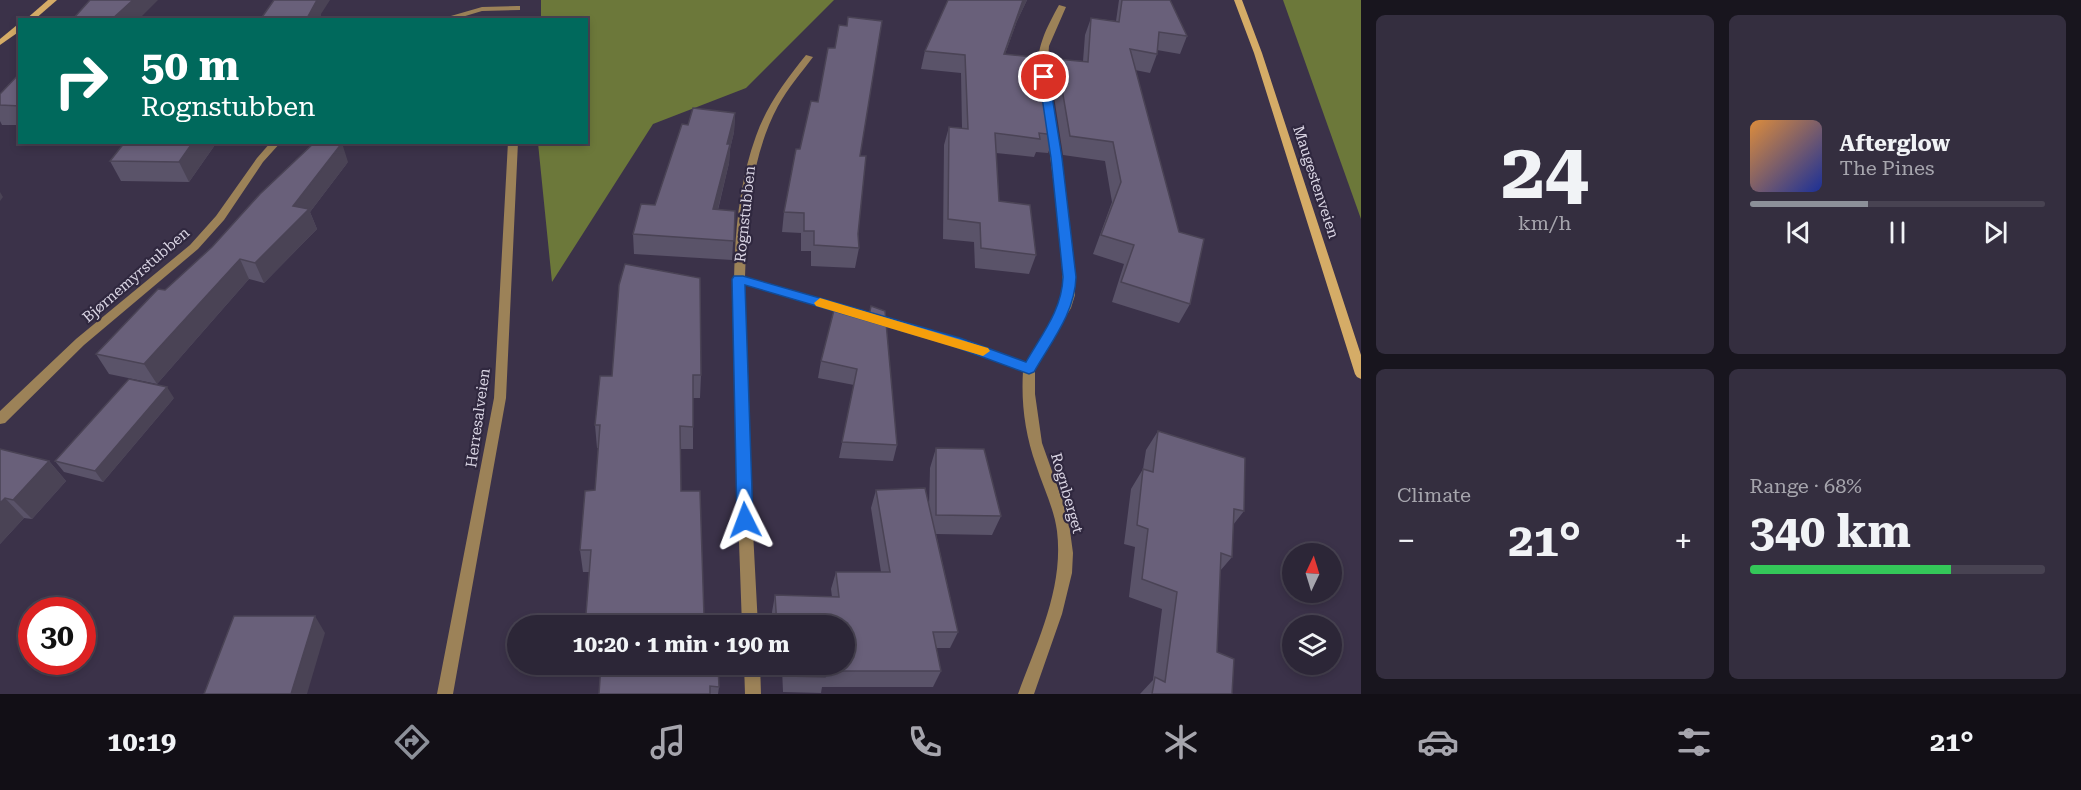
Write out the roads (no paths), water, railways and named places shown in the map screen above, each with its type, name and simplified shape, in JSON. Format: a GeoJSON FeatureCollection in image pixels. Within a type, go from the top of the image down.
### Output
{"type":"FeatureCollection","features":[{"type":"Feature","properties":{"kind":"main road"},"geometry":{"type":"LineString","coordinates":[[31,18],[53,0]]}},
{"type":"Feature","properties":{"kind":"main road","name":"Maugestenveien"},"geometry":{"type":"LineString","coordinates":[[1238,0],[1258,53],[1361,374]]}},
{"type":"Feature","properties":{"kind":"main road"},"geometry":{"type":"LineString","coordinates":[[0,43],[18,29]]}},
{"type":"Feature","properties":{"kind":"street"},"geometry":{"type":"LineString","coordinates":[[448,18],[482,9],[517,4]]}},
{"type":"Feature","properties":{"kind":"street"},"geometry":{"type":"LineString","coordinates":[[1046,88],[1042,51],[1062,7]]}},
{"type":"Feature","properties":{"kind":"street","name":"Rognstubben"},"geometry":{"type":"LineString","coordinates":[[749,615],[741,434],[738,279],[745,195],[752,154],[762,128],[792,75],[809,57]]}},
{"type":"Feature","properties":{"kind":"street","name":"Rognberget"},"geometry":{"type":"LineString","coordinates":[[1026,694],[1064,583],[1065,561],[1064,532],[1031,427],[1027,396],[1029,369],[1065,308],[1069,295],[1066,243],[1049,110]]}},
{"type":"Feature","properties":{"kind":"street","name":"Bjørnemyrstubben"},"geometry":{"type":"LineString","coordinates":[[0,418],[80,342],[194,247],[220,218],[260,160],[275,144]]}},
{"type":"Feature","properties":{"kind":"street","name":"Herresalveien"},"geometry":{"type":"LineString","coordinates":[[445,694],[500,398],[513,144]]}},
{"type":"Feature","properties":{"kind":"street","name":"Rognstubben"},"geometry":{"type":"LineString","coordinates":[[738,279],[999,356],[1029,369]]}},
{"type":"Feature","properties":{"kind":"street"},"geometry":{"type":"LineString","coordinates":[[752,675],[753,694]]}}]}
